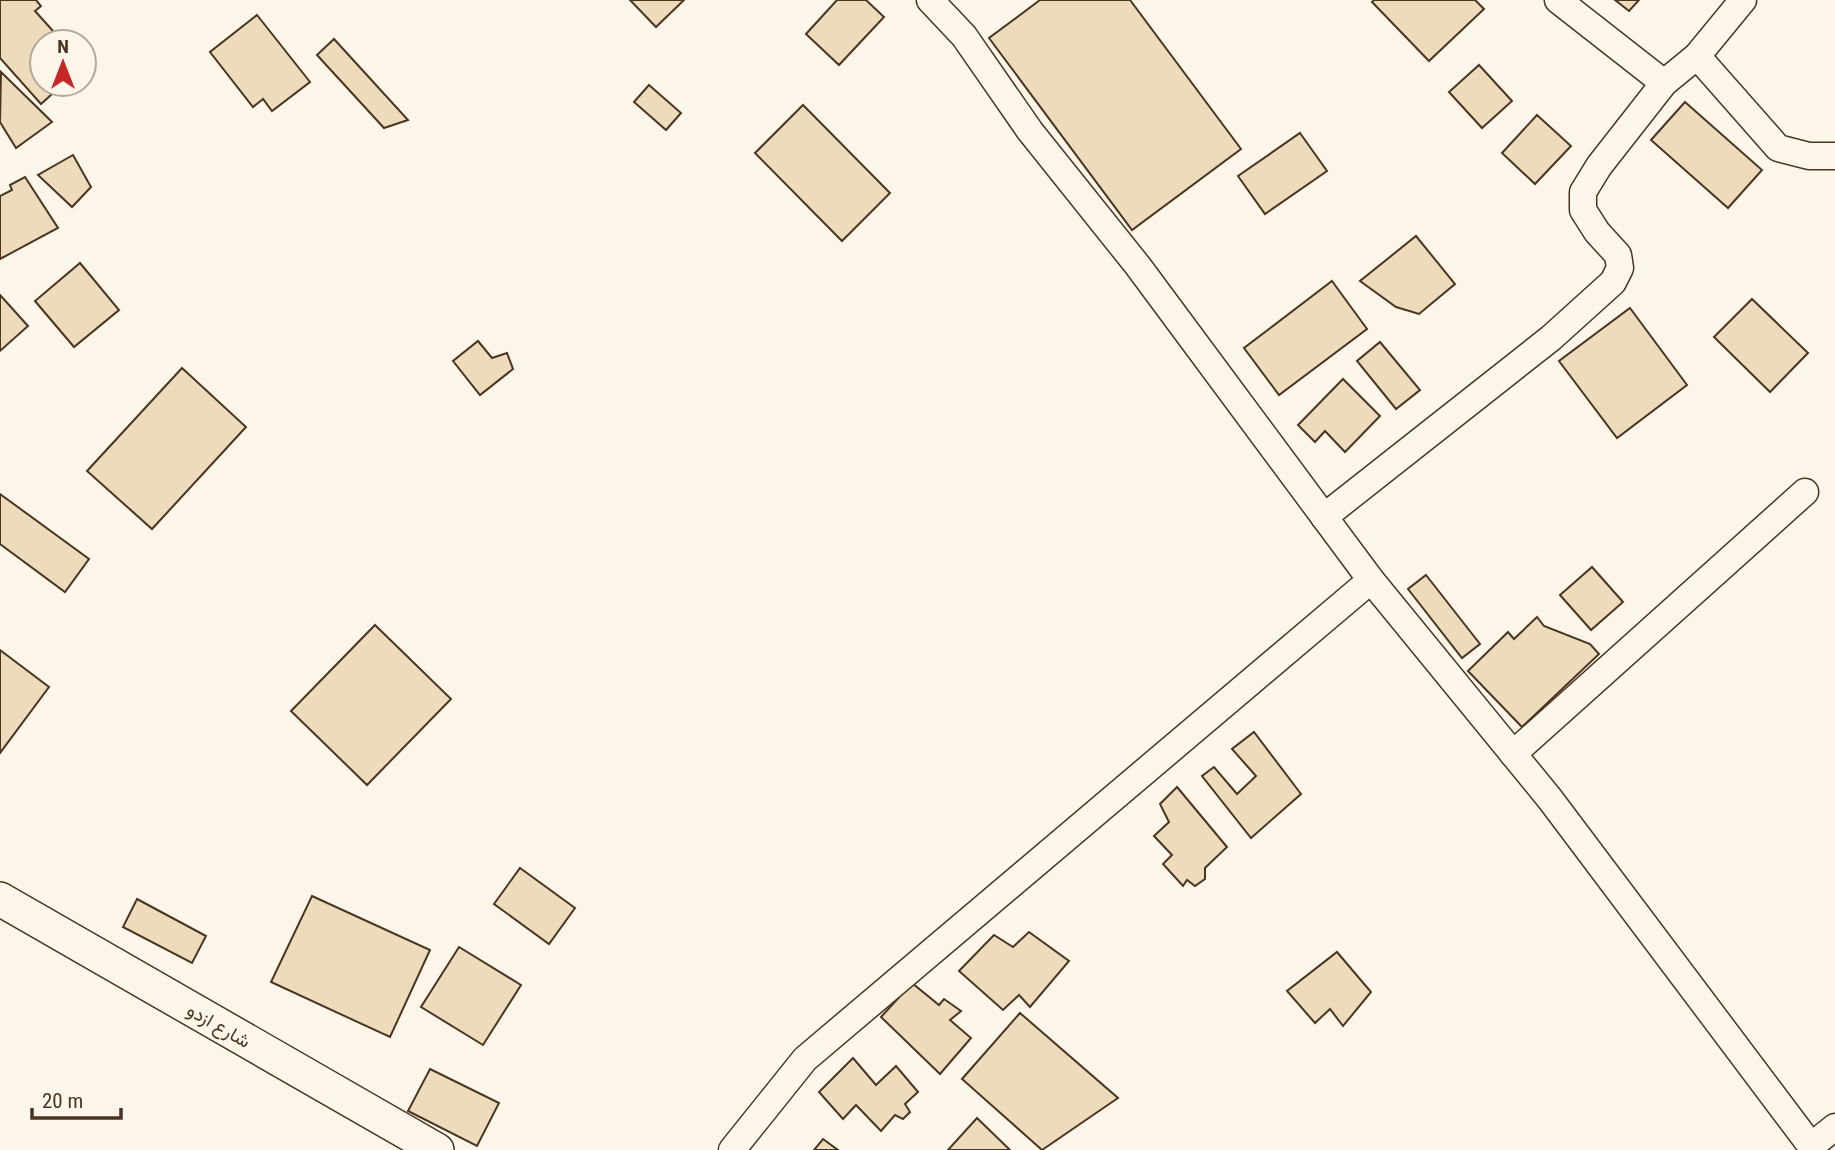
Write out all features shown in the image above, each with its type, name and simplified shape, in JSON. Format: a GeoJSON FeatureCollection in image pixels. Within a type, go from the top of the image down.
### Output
{"type":"FeatureCollection","features":[{"type":"Feature","properties":{"kind":"street"},"geometry":{"type":"LineString","coordinates":[[930,0],[964,36],[1030,131],[1138,266],[1371,580],[1550,799],[1813,1148],[1835,1127]]}},
{"type":"Feature","properties":{"kind":"street"},"geometry":{"type":"LineString","coordinates":[[1558,0],[1664,83]]}},
{"type":"Feature","properties":{"kind":"street"},"geometry":{"type":"LineString","coordinates":[[1324,517],[1551,338],[1613,282],[1620,268],[1618,256],[1597,232],[1583,210],[1583,192],[1599,166],[1664,83],[1697,56],[1743,0]]}},
{"type":"Feature","properties":{"kind":"street"},"geometry":{"type":"LineString","coordinates":[[1697,56],[1778,148],[1809,156],[1835,156]]}},
{"type":"Feature","properties":{"kind":"street"},"geometry":{"type":"LineString","coordinates":[[1513,754],[1805,492]]}},
{"type":"Feature","properties":{"kind":"street"},"geometry":{"type":"LineString","coordinates":[[732,1150],[805,1059],[1371,580]]}},
{"type":"Feature","properties":{"kind":"street","name":"شارع ازدو"},"geometry":{"type":"LineString","coordinates":[[0,899],[437,1150]]}},
{"type":"Feature","properties":{"kind":"building"},"geometry":{"type":"Polygon","coordinates":[[[0,0],[36,0],[41,6],[35,11],[50,28],[28,28],[28,89],[0,58],[0,0]]]}},
{"type":"Feature","properties":{"kind":"building"},"geometry":{"type":"Polygon","coordinates":[[[630,0],[684,0],[656,27],[630,0]]]}},
{"type":"Feature","properties":{"kind":"building"},"geometry":{"type":"Polygon","coordinates":[[[837,0],[866,0],[884,17],[839,65],[806,34],[837,0]]]}},
{"type":"Feature","properties":{"kind":"building"},"geometry":{"type":"Polygon","coordinates":[[[1040,0],[1130,0],[1241,149],[1132,230],[989,38],[1040,0]]]}},
{"type":"Feature","properties":{"kind":"building"},"geometry":{"type":"Polygon","coordinates":[[[1475,0],[1484,9],[1429,61],[1372,2],[1475,0]]]}},
{"type":"Feature","properties":{"kind":"building"},"geometry":{"type":"Polygon","coordinates":[[[1615,0],[1639,0],[1629,11],[1615,0]]]}},
{"type":"Feature","properties":{"kind":"building"},"geometry":{"type":"Polygon","coordinates":[[[257,15],[310,82],[272,111],[263,99],[253,107],[210,52],[257,15]]]}},
{"type":"Feature","properties":{"kind":"building"},"geometry":{"type":"Polygon","coordinates":[[[334,39],[408,120],[384,128],[317,55],[334,39]]]}},
{"type":"Feature","properties":{"kind":"building"},"geometry":{"type":"Polygon","coordinates":[[[1479,65],[1512,101],[1482,128],[1449,92],[1479,65]]]}},
{"type":"Feature","properties":{"kind":"building"},"geometry":{"type":"Polygon","coordinates":[[[1,72],[52,122],[16,148],[0,122],[1,72]]]}},
{"type":"Feature","properties":{"kind":"building"},"geometry":{"type":"Polygon","coordinates":[[[649,85],[681,113],[666,130],[634,102],[649,85]]]}},
{"type":"Feature","properties":{"kind":"building"},"geometry":{"type":"Polygon","coordinates":[[[36,98],[48,98],[41,104],[36,98]]]}},
{"type":"Feature","properties":{"kind":"building"},"geometry":{"type":"Polygon","coordinates":[[[1685,102],[1762,170],[1728,208],[1651,140],[1685,102]]]}},
{"type":"Feature","properties":{"kind":"building"},"geometry":{"type":"Polygon","coordinates":[[[803,105],[890,193],[842,241],[755,153],[803,105]]]}},
{"type":"Feature","properties":{"kind":"building"},"geometry":{"type":"Polygon","coordinates":[[[1537,115],[1571,146],[1535,184],[1502,153],[1537,115]]]}},
{"type":"Feature","properties":{"kind":"building"},"geometry":{"type":"Polygon","coordinates":[[[1300,133],[1327,171],[1265,214],[1238,176],[1300,133]]]}},
{"type":"Feature","properties":{"kind":"building"},"geometry":{"type":"Polygon","coordinates":[[[73,155],[91,187],[72,207],[38,175],[73,155]]]}},
{"type":"Feature","properties":{"kind":"building"},"geometry":{"type":"Polygon","coordinates":[[[25,177],[58,228],[0,259],[0,196],[12,190],[10,185],[25,177]]]}},
{"type":"Feature","properties":{"kind":"building"},"geometry":{"type":"Polygon","coordinates":[[[1416,236],[1455,284],[1419,314],[1396,307],[1360,281],[1416,236]]]}},
{"type":"Feature","properties":{"kind":"building"},"geometry":{"type":"Polygon","coordinates":[[[80,263],[119,310],[74,347],[35,301],[80,263]]]}},
{"type":"Feature","properties":{"kind":"building"},"geometry":{"type":"Polygon","coordinates":[[[1332,281],[1367,329],[1279,395],[1244,348],[1332,281]]]}},
{"type":"Feature","properties":{"kind":"building"},"geometry":{"type":"Polygon","coordinates":[[[0,295],[28,326],[0,351],[0,295]]]}},
{"type":"Feature","properties":{"kind":"building"},"geometry":{"type":"Polygon","coordinates":[[[1752,299],[1808,353],[1770,392],[1714,337],[1752,299]]]}},
{"type":"Feature","properties":{"kind":"building"},"geometry":{"type":"Polygon","coordinates":[[[1630,308],[1687,385],[1617,438],[1559,361],[1630,308]]]}},
{"type":"Feature","properties":{"kind":"building"},"geometry":{"type":"Polygon","coordinates":[[[478,341],[492,358],[507,353],[513,369],[480,395],[453,361],[478,341]]]}},
{"type":"Feature","properties":{"kind":"building"},"geometry":{"type":"Polygon","coordinates":[[[1380,342],[1420,390],[1396,409],[1357,361],[1380,342]]]}},
{"type":"Feature","properties":{"kind":"building"},"geometry":{"type":"Polygon","coordinates":[[[182,368],[246,427],[152,529],[87,471],[182,368]]]}},
{"type":"Feature","properties":{"kind":"building"},"geometry":{"type":"Polygon","coordinates":[[[1343,379],[1380,416],[1345,452],[1325,431],[1315,442],[1298,425],[1343,379]]]}},
{"type":"Feature","properties":{"kind":"building"},"geometry":{"type":"Polygon","coordinates":[[[0,494],[89,559],[65,592],[0,544],[0,494]]]}},
{"type":"Feature","properties":{"kind":"building"},"geometry":{"type":"Polygon","coordinates":[[[1592,567],[1623,602],[1591,630],[1560,595],[1592,567]]]}},
{"type":"Feature","properties":{"kind":"building"},"geometry":{"type":"Polygon","coordinates":[[[1426,575],[1480,644],[1462,658],[1408,589],[1426,575]]]}},
{"type":"Feature","properties":{"kind":"building"},"geometry":{"type":"Polygon","coordinates":[[[1537,617],[1544,626],[1590,644],[1599,654],[1522,727],[1468,671],[1508,632],[1514,639],[1537,617]]]}},
{"type":"Feature","properties":{"kind":"building"},"geometry":{"type":"Polygon","coordinates":[[[375,625],[451,699],[367,785],[291,711],[375,625]]]}},
{"type":"Feature","properties":{"kind":"building"},"geometry":{"type":"Polygon","coordinates":[[[0,650],[49,687],[0,753],[0,650]]]}},
{"type":"Feature","properties":{"kind":"building"},"geometry":{"type":"Polygon","coordinates":[[[1254,732],[1301,794],[1251,838],[1202,776],[1214,767],[1237,794],[1256,776],[1232,749],[1254,732]]]}},
{"type":"Feature","properties":{"kind":"building"},"geometry":{"type":"Polygon","coordinates":[[[1177,787],[1227,847],[1205,868],[1205,879],[1195,886],[1187,880],[1183,886],[1163,864],[1172,855],[1154,836],[1169,822],[1160,804],[1177,787]]]}},
{"type":"Feature","properties":{"kind":"building"},"geometry":{"type":"Polygon","coordinates":[[[520,868],[575,908],[549,944],[494,904],[520,868]]]}},
{"type":"Feature","properties":{"kind":"building"},"geometry":{"type":"Polygon","coordinates":[[[312,896],[430,950],[390,1037],[271,982],[312,896]]]}},
{"type":"Feature","properties":{"kind":"building"},"geometry":{"type":"Polygon","coordinates":[[[137,899],[206,936],[192,963],[123,927],[137,899]]]}},
{"type":"Feature","properties":{"kind":"building"},"geometry":{"type":"Polygon","coordinates":[[[1029,932],[1069,961],[1030,1007],[1019,995],[1003,1010],[959,971],[994,935],[1013,947],[1029,932]]]}},
{"type":"Feature","properties":{"kind":"building"},"geometry":{"type":"Polygon","coordinates":[[[459,947],[521,985],[483,1045],[421,1007],[459,947]]]}},
{"type":"Feature","properties":{"kind":"building"},"geometry":{"type":"Polygon","coordinates":[[[1337,952],[1371,992],[1343,1026],[1330,1009],[1315,1023],[1287,991],[1337,952]]]}},
{"type":"Feature","properties":{"kind":"building"},"geometry":{"type":"Polygon","coordinates":[[[912,983],[939,1005],[944,999],[961,1011],[950,1020],[971,1038],[940,1074],[881,1017],[912,983]]]}},
{"type":"Feature","properties":{"kind":"building"},"geometry":{"type":"Polygon","coordinates":[[[1020,1013],[1118,1098],[1042,1150],[962,1079],[1020,1013]]]}},
{"type":"Feature","properties":{"kind":"building"},"geometry":{"type":"Polygon","coordinates":[[[853,1058],[876,1085],[896,1066],[918,1092],[905,1104],[910,1112],[903,1119],[895,1115],[881,1131],[856,1105],[843,1119],[819,1092],[853,1058]]]}},
{"type":"Feature","properties":{"kind":"building"},"geometry":{"type":"Polygon","coordinates":[[[430,1069],[499,1103],[477,1146],[408,1111],[430,1069]]]}},
{"type":"Feature","properties":{"kind":"building"},"geometry":{"type":"Polygon","coordinates":[[[977,1118],[1010,1150],[948,1150],[977,1118]]]}},
{"type":"Feature","properties":{"kind":"building"},"geometry":{"type":"Polygon","coordinates":[[[823,1139],[838,1150],[814,1150],[823,1139]]]}}]}
